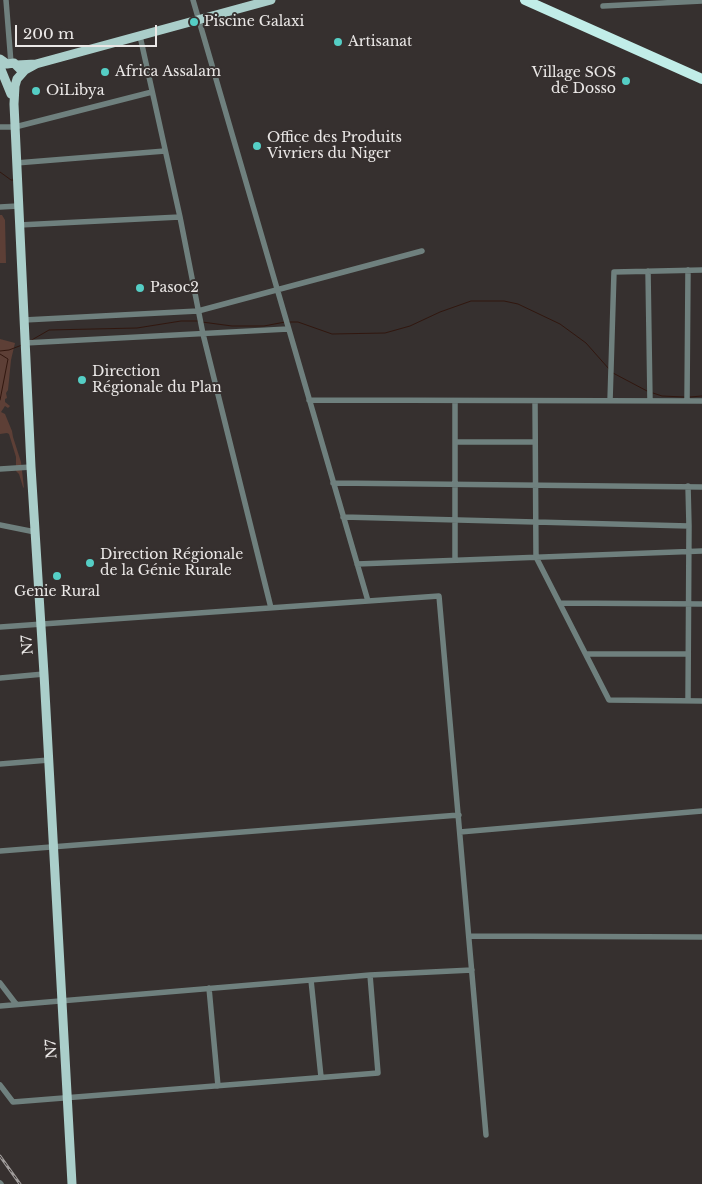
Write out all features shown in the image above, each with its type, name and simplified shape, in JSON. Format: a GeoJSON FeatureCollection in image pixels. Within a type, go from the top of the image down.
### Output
{"type":"FeatureCollection","features":[{"type":"Feature","properties":{"kind":"highway"},"geometry":{"type":"LineString","coordinates":[[525,0],[702,79]]}},
{"type":"Feature","properties":{"kind":"main road"},"geometry":{"type":"LineString","coordinates":[[6,67],[36,64],[271,0]]}},
{"type":"Feature","properties":{"kind":"main road"},"geometry":{"type":"LineString","coordinates":[[6,67],[12,81],[36,64]]}},
{"type":"Feature","properties":{"kind":"main road"},"geometry":{"type":"LineString","coordinates":[[6,67],[20,71],[15,86],[14,104]]}},
{"type":"Feature","properties":{"kind":"main road"},"geometry":{"type":"LineString","coordinates":[[6,67],[14,104]]}},
{"type":"Feature","properties":{"kind":"main road","name":"N7"},"geometry":{"type":"LineString","coordinates":[[14,104],[30,467],[44,674],[72,1184]]}},
{"type":"Feature","properties":{"kind":"street"},"geometry":{"type":"LineString","coordinates":[[6,0],[6,67]]}},
{"type":"Feature","properties":{"kind":"street"},"geometry":{"type":"LineString","coordinates":[[193,0],[368,601]]}},
{"type":"Feature","properties":{"kind":"street"},"geometry":{"type":"LineString","coordinates":[[603,6],[702,1]]}},
{"type":"Feature","properties":{"kind":"street"},"geometry":{"type":"LineString","coordinates":[[140,36],[180,217],[203,334],[271,608]]}},
{"type":"Feature","properties":{"kind":"street"},"geometry":{"type":"LineString","coordinates":[[0,127],[15,127],[152,92]]}},
{"type":"Feature","properties":{"kind":"street"},"geometry":{"type":"LineString","coordinates":[[16,162],[165,151]]}},
{"type":"Feature","properties":{"kind":"street"},"geometry":{"type":"LineString","coordinates":[[0,207],[18,206]]}},
{"type":"Feature","properties":{"kind":"street"},"geometry":{"type":"LineString","coordinates":[[19,225],[180,217]]}},
{"type":"Feature","properties":{"kind":"street"},"geometry":{"type":"LineString","coordinates":[[24,320],[198,310],[277,291],[422,251]]}},
{"type":"Feature","properties":{"kind":"street"},"geometry":{"type":"LineString","coordinates":[[687,401],[688,270]]}},
{"type":"Feature","properties":{"kind":"street"},"geometry":{"type":"LineString","coordinates":[[610,401],[614,272],[702,270]]}},
{"type":"Feature","properties":{"kind":"street"},"geometry":{"type":"LineString","coordinates":[[648,271],[650,401]]}},
{"type":"Feature","properties":{"kind":"street"},"geometry":{"type":"LineString","coordinates":[[25,344],[288,329]]}},
{"type":"Feature","properties":{"kind":"street"},"geometry":{"type":"LineString","coordinates":[[309,400],[702,401]]}},
{"type":"Feature","properties":{"kind":"street"},"geometry":{"type":"LineString","coordinates":[[455,400],[455,560]]}},
{"type":"Feature","properties":{"kind":"street"},"geometry":{"type":"LineString","coordinates":[[535,401],[536,557],[609,700],[702,701]]}},
{"type":"Feature","properties":{"kind":"street"},"geometry":{"type":"LineString","coordinates":[[455,442],[534,442]]}},
{"type":"Feature","properties":{"kind":"street"},"geometry":{"type":"LineString","coordinates":[[0,469],[30,467]]}},
{"type":"Feature","properties":{"kind":"street"},"geometry":{"type":"LineString","coordinates":[[333,483],[702,487]]}},
{"type":"Feature","properties":{"kind":"street"},"geometry":{"type":"LineString","coordinates":[[688,486],[688,701]]}},
{"type":"Feature","properties":{"kind":"street"},"geometry":{"type":"LineString","coordinates":[[343,517],[689,526]]}},
{"type":"Feature","properties":{"kind":"street"},"geometry":{"type":"LineString","coordinates":[[0,525],[35,532]]}},
{"type":"Feature","properties":{"kind":"street"},"geometry":{"type":"LineString","coordinates":[[357,564],[702,551]]}},
{"type":"Feature","properties":{"kind":"street"},"geometry":{"type":"LineString","coordinates":[[0,627],[439,596],[486,1135]]}},
{"type":"Feature","properties":{"kind":"street"},"geometry":{"type":"LineString","coordinates":[[560,603],[702,604]]}},
{"type":"Feature","properties":{"kind":"street"},"geometry":{"type":"LineString","coordinates":[[586,654],[688,654]]}},
{"type":"Feature","properties":{"kind":"street"},"geometry":{"type":"LineString","coordinates":[[0,678],[44,674]]}},
{"type":"Feature","properties":{"kind":"street"},"geometry":{"type":"LineString","coordinates":[[0,764],[49,760]]}},
{"type":"Feature","properties":{"kind":"street"},"geometry":{"type":"LineString","coordinates":[[460,832],[702,810]]}},
{"type":"Feature","properties":{"kind":"street"},"geometry":{"type":"LineString","coordinates":[[0,851],[459,816]]}},
{"type":"Feature","properties":{"kind":"street"},"geometry":{"type":"LineString","coordinates":[[469,936],[702,937]]}},
{"type":"Feature","properties":{"kind":"street"},"geometry":{"type":"LineString","coordinates":[[0,1006],[370,975],[472,970]]}},
{"type":"Feature","properties":{"kind":"street"},"geometry":{"type":"LineString","coordinates":[[0,1085],[13,1102],[378,1073],[370,975]]}},
{"type":"Feature","properties":{"kind":"street"},"geometry":{"type":"LineString","coordinates":[[311,980],[321,1077]]}},
{"type":"Feature","properties":{"kind":"street"},"geometry":{"type":"LineString","coordinates":[[0,982],[16,1004]]}},
{"type":"Feature","properties":{"kind":"street"},"geometry":{"type":"LineString","coordinates":[[209,988],[218,1086]]}},
{"type":"Feature","properties":{"kind":"shaded area"},"geometry":{"type":"Polygon","coordinates":[[[0,215],[5,220],[6,263],[0,263],[0,215]]]}},
{"type":"Feature","properties":{"kind":"shaded area"},"geometry":{"type":"Polygon","coordinates":[[[0,339],[15,343],[6,393],[7,398],[5,399],[5,402],[10,406],[8,408],[5,406],[1,412],[5,414],[12,431],[21,462],[24,488],[16,471],[16,457],[9,434],[0,434],[0,339]]]}},
{"type":"Feature","properties":{"kind":"waterway"},"geometry":{"type":"LineString","coordinates":[[0,172],[14,180]]}},
{"type":"Feature","properties":{"kind":"waterway"},"geometry":{"type":"LineString","coordinates":[[289,322],[298,322],[332,334],[385,333],[410,326],[440,312],[471,301],[504,301],[518,304],[560,324],[586,343],[609,369]]}},
{"type":"Feature","properties":{"kind":"waterway"},"geometry":{"type":"LineString","coordinates":[[30,341],[49,330],[137,328],[181,321],[198,321]]}},
{"type":"Feature","properties":{"kind":"waterway"},"geometry":{"type":"LineString","coordinates":[[202,322],[232,326],[264,326],[285,322]]}},
{"type":"Feature","properties":{"kind":"waterway"},"geometry":{"type":"LineString","coordinates":[[0,351],[22,345]]}},
{"type":"Feature","properties":{"kind":"waterway"},"geometry":{"type":"LineString","coordinates":[[0,354],[8,359],[0,400]]}},
{"type":"Feature","properties":{"kind":"waterway"},"geometry":{"type":"LineString","coordinates":[[613,373],[647,391]]}},
{"type":"Feature","properties":{"kind":"waterway"},"geometry":{"type":"LineString","coordinates":[[653,393],[662,396],[684,397]]}},
{"type":"Feature","properties":{"kind":"waterway"},"geometry":{"type":"LineString","coordinates":[[690,397],[702,396]]}},
{"type":"Feature","properties":{"kind":"railway"},"geometry":{"type":"LineString","coordinates":[[0,1156],[20,1184]]}},
{"type":"Feature","properties":{"kind":"place","name":"Piscine Galaxi"},"geometry":{"type":"Point","coordinates":[194,22]}},
{"type":"Feature","properties":{"kind":"place","name":"Artisanat"},"geometry":{"type":"Point","coordinates":[338,42]}},
{"type":"Feature","properties":{"kind":"place","name":"Africa Assalam"},"geometry":{"type":"Point","coordinates":[105,72]}},
{"type":"Feature","properties":{"kind":"place","name":"Village SOS de Dosso"},"geometry":{"type":"Point","coordinates":[626,81]}},
{"type":"Feature","properties":{"kind":"place","name":"OiLibya"},"geometry":{"type":"Point","coordinates":[36,91]}},
{"type":"Feature","properties":{"kind":"place","name":"Office des Produits Vivriers du Niger"},"geometry":{"type":"Point","coordinates":[257,146]}},
{"type":"Feature","properties":{"kind":"place","name":"Pasoc2"},"geometry":{"type":"Point","coordinates":[140,288]}},
{"type":"Feature","properties":{"kind":"place","name":"Direction Régionale du Plan"},"geometry":{"type":"Point","coordinates":[82,380]}},
{"type":"Feature","properties":{"kind":"place","name":"Direction Régionale de la Génie Rurale"},"geometry":{"type":"Point","coordinates":[90,563]}},
{"type":"Feature","properties":{"kind":"place","name":"Genie Rural"},"geometry":{"type":"Point","coordinates":[57,576]}}]}
